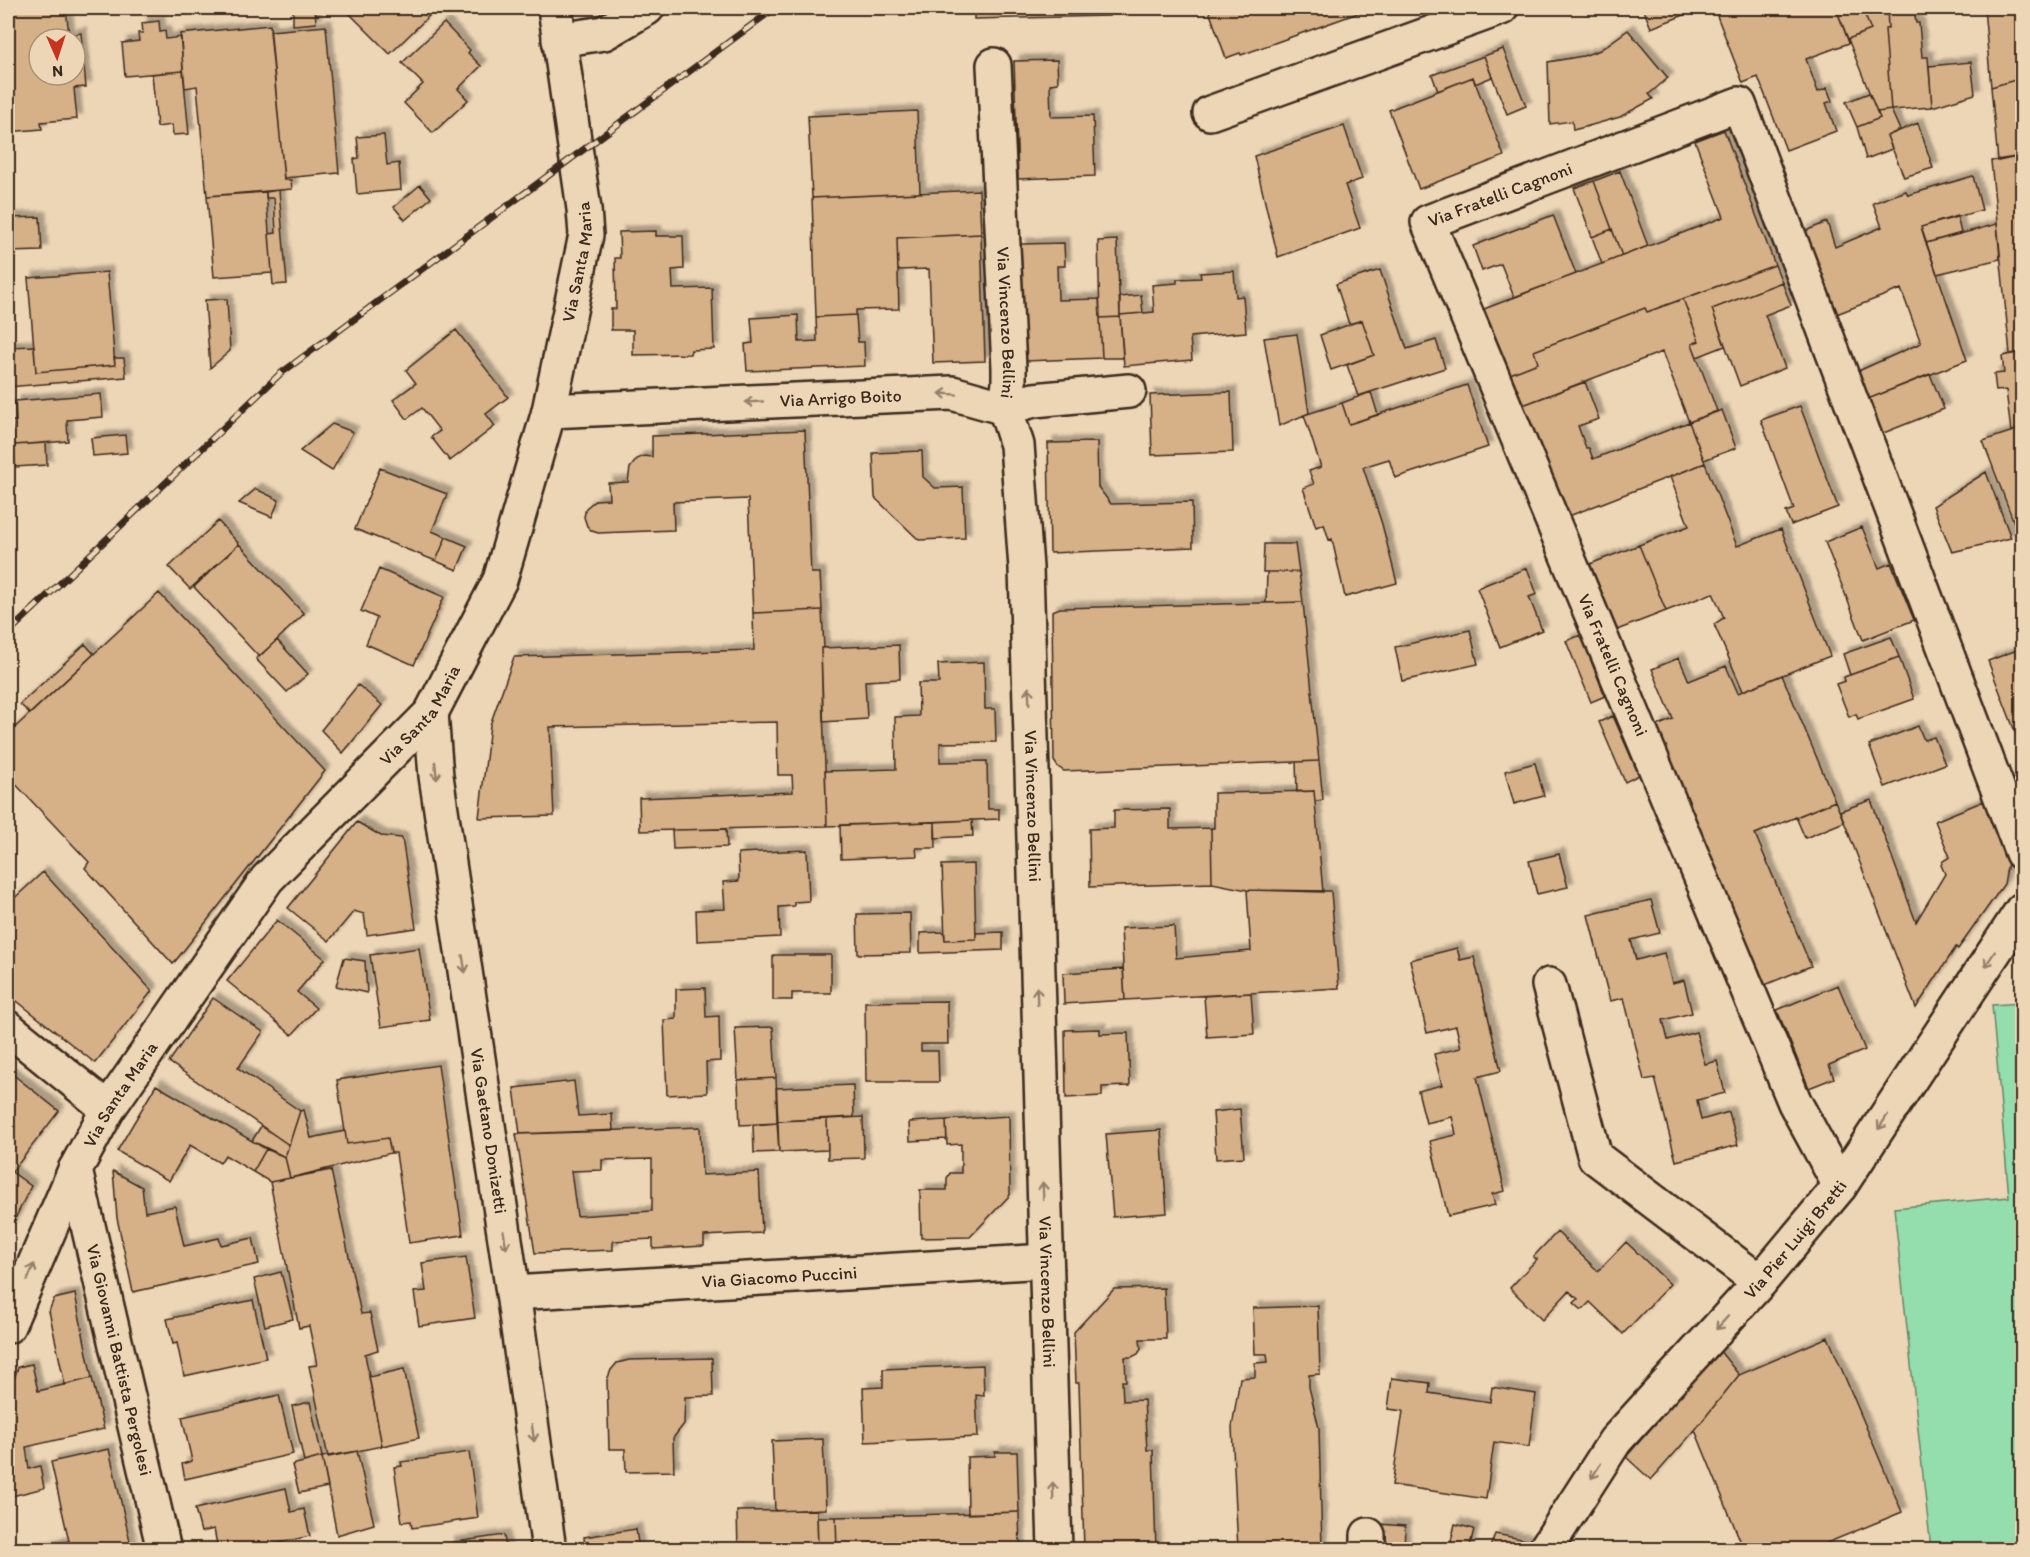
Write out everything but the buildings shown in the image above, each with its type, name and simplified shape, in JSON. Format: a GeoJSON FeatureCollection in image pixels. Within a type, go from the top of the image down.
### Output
{"type":"FeatureCollection","features":[{"type":"Feature","properties":{"kind":"street","name":"Via Santa Maria"},"geometry":{"type":"LineString","coordinates":[[8,1326],[75,1170],[108,1109],[267,879],[431,712],[500,580],[549,411],[586,235],[555,8]]}},
{"type":"Feature","properties":{"kind":"street"},"geometry":{"type":"LineString","coordinates":[[559,40],[604,33],[647,8]]}},
{"type":"Feature","properties":{"kind":"street"},"geometry":{"type":"LineString","coordinates":[[1210,113],[1502,8]]}},
{"type":"Feature","properties":{"kind":"street","name":"Via Vincenzo Bellini"},"geometry":{"type":"LineString","coordinates":[[994,65],[1009,368],[1005,408],[1017,445],[1026,568],[1055,1550]]}},
{"type":"Feature","properties":{"kind":"street","name":"Via Fratelli Cagnoni"},"geometry":{"type":"LineString","coordinates":[[1840,1186],[1796,1103],[1428,222],[1739,104],[2022,853]]}},
{"type":"Feature","properties":{"kind":"street"},"geometry":{"type":"LineString","coordinates":[[1005,408],[1034,400],[1129,391]]}},
{"type":"Feature","properties":{"kind":"street","name":"Via Arrigo Boito"},"geometry":{"type":"LineString","coordinates":[[549,411],[952,393],[1005,408]]}},
{"type":"Feature","properties":{"kind":"street","name":"Via Gaetano Donizetti"},"geometry":{"type":"LineString","coordinates":[[431,712],[436,776],[549,1550]]}},
{"type":"Feature","properties":{"kind":"street","name":"Via Pier Luigi Bretti"},"geometry":{"type":"LineString","coordinates":[[1545,1550],[1615,1441],[1760,1282],[1840,1186],[2022,910]]}},
{"type":"Feature","properties":{"kind":"street"},"geometry":{"type":"LineString","coordinates":[[1550,985],[1595,1157],[1760,1282]]}},
{"type":"Feature","properties":{"kind":"street"},"geometry":{"type":"LineString","coordinates":[[8,1028],[108,1109]]}},
{"type":"Feature","properties":{"kind":"street","name":"Via Giovanni Battista Pergolesi"},"geometry":{"type":"LineString","coordinates":[[75,1170],[164,1550]]}},
{"type":"Feature","properties":{"kind":"street","name":"Via Giacomo Puccini"},"geometry":{"type":"LineString","coordinates":[[513,1293],[1045,1261]]}},
{"type":"Feature","properties":{"kind":"green space"},"geometry":{"type":"Polygon","coordinates":[[[2022,1003],[2022,1549],[1931,1549],[1894,1208],[2009,1197],[1992,1005],[2022,1003]]]}},
{"type":"Feature","properties":{"kind":"railway"},"geometry":{"type":"LineString","coordinates":[[8,633],[280,374],[775,8]]}}]}
